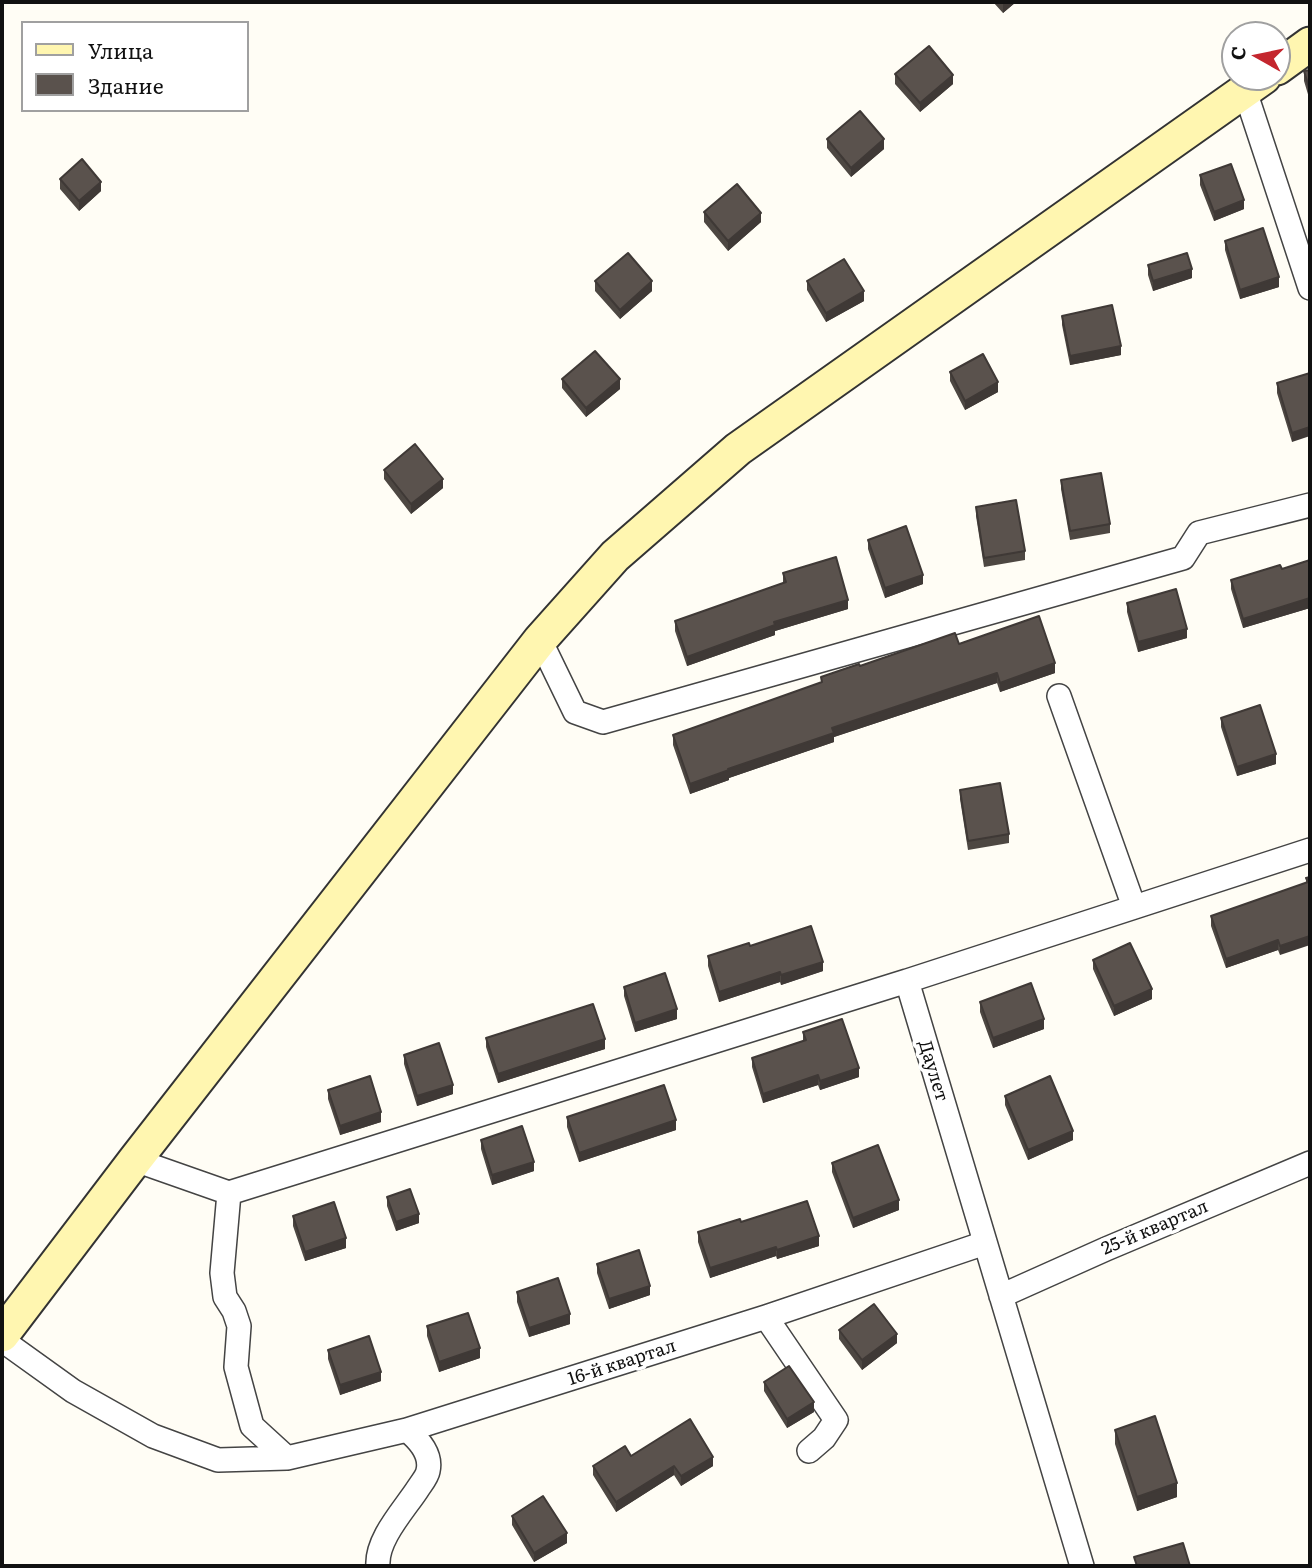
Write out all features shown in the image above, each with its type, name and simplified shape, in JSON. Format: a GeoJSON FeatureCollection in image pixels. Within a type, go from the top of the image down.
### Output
{"type":"FeatureCollection","features":[{"type":"Feature","properties":{"kind":"street"},"geometry":{"type":"LineString","coordinates":[[1291,58],[1310,44]]}},
{"type":"Feature","properties":{"kind":"street"},"geometry":{"type":"LineString","coordinates":[[2,1338],[135,1160],[540,640],[615,556],[738,449],[1244,91]]}},
{"type":"Feature","properties":{"kind":"street"},"geometry":{"type":"LineString","coordinates":[[1256,91],[1310,288]]}},
{"type":"Feature","properties":{"kind":"street"},"geometry":{"type":"LineString","coordinates":[[540,640],[575,712],[603,722],[1183,558],[1199,533],[1310,505]]}},
{"type":"Feature","properties":{"kind":"street"},"geometry":{"type":"LineString","coordinates":[[1059,696],[1134,907]]}},
{"type":"Feature","properties":{"kind":"street"},"geometry":{"type":"LineString","coordinates":[[135,1160],[229,1193],[906,981],[1310,850]]}},
{"type":"Feature","properties":{"kind":"street","name":"Даулет"},"geometry":{"type":"LineString","coordinates":[[906,981],[1082,1566]]}},
{"type":"Feature","properties":{"kind":"street","name":"25-й квартал"},"geometry":{"type":"LineString","coordinates":[[1001,1296],[1310,1163]]}},
{"type":"Feature","properties":{"kind":"street"},"geometry":{"type":"LineString","coordinates":[[229,1193],[222,1273],[225,1297],[239,1326],[236,1367],[252,1426],[287,1458]]}},
{"type":"Feature","properties":{"kind":"street","name":"16-й квартал"},"geometry":{"type":"LineString","coordinates":[[2,1338],[73,1391],[153,1436],[218,1461],[287,1458],[407,1430],[766,1317],[985,1243]]}},
{"type":"Feature","properties":{"kind":"street"},"geometry":{"type":"LineString","coordinates":[[766,1317],[835,1420],[824,1438],[809,1451]]}},
{"type":"Feature","properties":{"kind":"street"},"geometry":{"type":"LineString","coordinates":[[379,1566],[378,1559],[386,1536],[428,1472],[426,1452],[418,1439],[407,1430]]}},
{"type":"Feature","properties":{"kind":"building"},"geometry":{"type":"Polygon","coordinates":[[[929,46],[953,75],[920,103],[895,74],[929,46]]]}},
{"type":"Feature","properties":{"kind":"building"},"geometry":{"type":"Polygon","coordinates":[[[1310,70],[1310,91],[1304,71],[1310,70]]]}},
{"type":"Feature","properties":{"kind":"building"},"geometry":{"type":"Polygon","coordinates":[[[860,111],[884,139],[851,168],[827,139],[860,111]]]}},
{"type":"Feature","properties":{"kind":"building"},"geometry":{"type":"Polygon","coordinates":[[[82,159],[101,182],[79,201],[60,179],[82,159]]]}},
{"type":"Feature","properties":{"kind":"building"},"geometry":{"type":"Polygon","coordinates":[[[1231,164],[1244,200],[1214,212],[1200,175],[1231,164]]]}},
{"type":"Feature","properties":{"kind":"building"},"geometry":{"type":"Polygon","coordinates":[[[737,184],[761,213],[728,241],[704,212],[737,184]]]}},
{"type":"Feature","properties":{"kind":"building"},"geometry":{"type":"Polygon","coordinates":[[[1263,228],[1279,277],[1240,290],[1225,241],[1263,228]]]}},
{"type":"Feature","properties":{"kind":"building"},"geometry":{"type":"Polygon","coordinates":[[[628,253],[652,281],[620,310],[595,281],[628,253]]]}},
{"type":"Feature","properties":{"kind":"building"},"geometry":{"type":"Polygon","coordinates":[[[1187,253],[1192,269],[1153,281],[1148,265],[1187,253]]]}},
{"type":"Feature","properties":{"kind":"building"},"geometry":{"type":"Polygon","coordinates":[[[844,259],[864,291],[826,313],[807,281],[844,259]]]}},
{"type":"Feature","properties":{"kind":"building"},"geometry":{"type":"Polygon","coordinates":[[[1112,305],[1121,346],[1070,356],[1062,316],[1112,305]]]}},
{"type":"Feature","properties":{"kind":"building"},"geometry":{"type":"Polygon","coordinates":[[[595,351],[620,379],[586,408],[562,379],[595,351]]]}},
{"type":"Feature","properties":{"kind":"building"},"geometry":{"type":"Polygon","coordinates":[[[983,354],[998,382],[965,401],[950,372],[983,354]]]}},
{"type":"Feature","properties":{"kind":"building"},"geometry":{"type":"Polygon","coordinates":[[[1310,373],[1310,427],[1292,433],[1277,383],[1310,373]]]}},
{"type":"Feature","properties":{"kind":"building"},"geometry":{"type":"Polygon","coordinates":[[[415,444],[443,479],[411,504],[384,470],[415,444]]]}},
{"type":"Feature","properties":{"kind":"building"},"geometry":{"type":"Polygon","coordinates":[[[1101,473],[1110,524],[1070,531],[1061,480],[1101,473]]]}},
{"type":"Feature","properties":{"kind":"building"},"geometry":{"type":"Polygon","coordinates":[[[1016,500],[1025,551],[984,558],[976,507],[1016,500]]]}},
{"type":"Feature","properties":{"kind":"building"},"geometry":{"type":"Polygon","coordinates":[[[906,526],[923,575],[885,588],[868,540],[906,526]]]}},
{"type":"Feature","properties":{"kind":"building"},"geometry":{"type":"Polygon","coordinates":[[[836,557],[848,600],[774,622],[775,625],[687,657],[675,621],[786,582],[783,573],[836,557]]]}},
{"type":"Feature","properties":{"kind":"building"},"geometry":{"type":"Polygon","coordinates":[[[1310,560],[1310,598],[1243,619],[1231,580],[1280,565],[1282,569],[1310,560]]]}},
{"type":"Feature","properties":{"kind":"building"},"geometry":{"type":"Polygon","coordinates":[[[1176,589],[1187,629],[1138,642],[1127,603],[1176,589]]]}},
{"type":"Feature","properties":{"kind":"building"},"geometry":{"type":"Polygon","coordinates":[[[1039,616],[1055,663],[1000,683],[997,673],[832,728],[834,733],[690,784],[673,735],[822,682],[821,677],[859,664],[860,666],[955,633],[959,644],[1039,616]]]}},
{"type":"Feature","properties":{"kind":"building"},"geometry":{"type":"Polygon","coordinates":[[[1260,705],[1276,754],[1237,767],[1221,718],[1260,705]]]}},
{"type":"Feature","properties":{"kind":"building"},"geometry":{"type":"Polygon","coordinates":[[[1000,783],[1009,834],[968,841],[960,790],[1000,783]]]}},
{"type":"Feature","properties":{"kind":"building"},"geometry":{"type":"Polygon","coordinates":[[[1310,877],[1310,936],[1280,946],[1278,940],[1226,959],[1211,916],[1308,882],[1306,878],[1310,877]]]}},
{"type":"Feature","properties":{"kind":"building"},"geometry":{"type":"Polygon","coordinates":[[[811,926],[823,962],[781,975],[780,972],[719,992],[708,956],[749,943],[750,946],[811,926]]]}},
{"type":"Feature","properties":{"kind":"building"},"geometry":{"type":"Polygon","coordinates":[[[1130,943],[1152,989],[1114,1006],[1093,960],[1130,943]]]}},
{"type":"Feature","properties":{"kind":"building"},"geometry":{"type":"Polygon","coordinates":[[[665,973],[677,1009],[635,1023],[624,987],[665,973]]]}},
{"type":"Feature","properties":{"kind":"building"},"geometry":{"type":"Polygon","coordinates":[[[1031,983],[1044,1019],[993,1038],[980,1002],[1031,983]]]}},
{"type":"Feature","properties":{"kind":"building"},"geometry":{"type":"Polygon","coordinates":[[[593,1004],[605,1039],[498,1074],[486,1038],[593,1004]]]}},
{"type":"Feature","properties":{"kind":"building"},"geometry":{"type":"Polygon","coordinates":[[[842,1019],[859,1068],[820,1081],[818,1075],[763,1094],[752,1058],[806,1040],[803,1032],[842,1019]]]}},
{"type":"Feature","properties":{"kind":"building"},"geometry":{"type":"Polygon","coordinates":[[[439,1043],[453,1085],[417,1096],[404,1055],[439,1043]]]}},
{"type":"Feature","properties":{"kind":"building"},"geometry":{"type":"Polygon","coordinates":[[[370,1076],[381,1112],[340,1126],[328,1090],[370,1076]]]}},
{"type":"Feature","properties":{"kind":"building"},"geometry":{"type":"Polygon","coordinates":[[[1050,1076],[1073,1131],[1028,1150],[1005,1096],[1050,1076]]]}},
{"type":"Feature","properties":{"kind":"building"},"geometry":{"type":"Polygon","coordinates":[[[664,1085],[676,1120],[579,1153],[567,1117],[664,1085]]]}},
{"type":"Feature","properties":{"kind":"building"},"geometry":{"type":"Polygon","coordinates":[[[522,1126],[534,1162],[492,1175],[481,1140],[522,1126]]]}},
{"type":"Feature","properties":{"kind":"building"},"geometry":{"type":"Polygon","coordinates":[[[878,1145],[899,1200],[853,1218],[832,1163],[878,1145]]]}},
{"type":"Feature","properties":{"kind":"building"},"geometry":{"type":"Polygon","coordinates":[[[410,1189],[419,1214],[396,1222],[387,1197],[410,1189]]]}},
{"type":"Feature","properties":{"kind":"building"},"geometry":{"type":"Polygon","coordinates":[[[807,1201],[819,1236],[710,1268],[698,1232],[740,1219],[741,1222],[807,1201]]]}},
{"type":"Feature","properties":{"kind":"building"},"geometry":{"type":"Polygon","coordinates":[[[334,1202],[346,1238],[305,1252],[293,1216],[334,1202]]]}},
{"type":"Feature","properties":{"kind":"building"},"geometry":{"type":"Polygon","coordinates":[[[639,1250],[650,1286],[609,1299],[597,1264],[639,1250]]]}},
{"type":"Feature","properties":{"kind":"building"},"geometry":{"type":"Polygon","coordinates":[[[558,1278],[570,1314],[529,1328],[517,1292],[558,1278]]]}},
{"type":"Feature","properties":{"kind":"building"},"geometry":{"type":"Polygon","coordinates":[[[874,1304],[897,1334],[862,1360],[839,1330],[874,1304]]]}},
{"type":"Feature","properties":{"kind":"building"},"geometry":{"type":"Polygon","coordinates":[[[468,1313],[480,1348],[439,1362],[427,1326],[468,1313]]]}},
{"type":"Feature","properties":{"kind":"building"},"geometry":{"type":"Polygon","coordinates":[[[369,1336],[381,1372],[340,1385],[328,1350],[369,1336]]]}},
{"type":"Feature","properties":{"kind":"building"},"geometry":{"type":"Polygon","coordinates":[[[789,1366],[814,1402],[787,1419],[764,1382],[789,1366]]]}},
{"type":"Feature","properties":{"kind":"building"},"geometry":{"type":"Polygon","coordinates":[[[1155,1416],[1177,1483],[1137,1497],[1115,1430],[1155,1416]]]}},
{"type":"Feature","properties":{"kind":"building"},"geometry":{"type":"Polygon","coordinates":[[[690,1419],[713,1457],[681,1476],[674,1466],[616,1502],[593,1466],[625,1446],[631,1456],[690,1419]]]}},
{"type":"Feature","properties":{"kind":"building"},"geometry":{"type":"Polygon","coordinates":[[[543,1496],[567,1533],[534,1553],[512,1516],[543,1496]]]}},
{"type":"Feature","properties":{"kind":"building"},"geometry":{"type":"Polygon","coordinates":[[[1183,1543],[1190,1566],[1137,1566],[1134,1557],[1183,1543]]]}}]}
